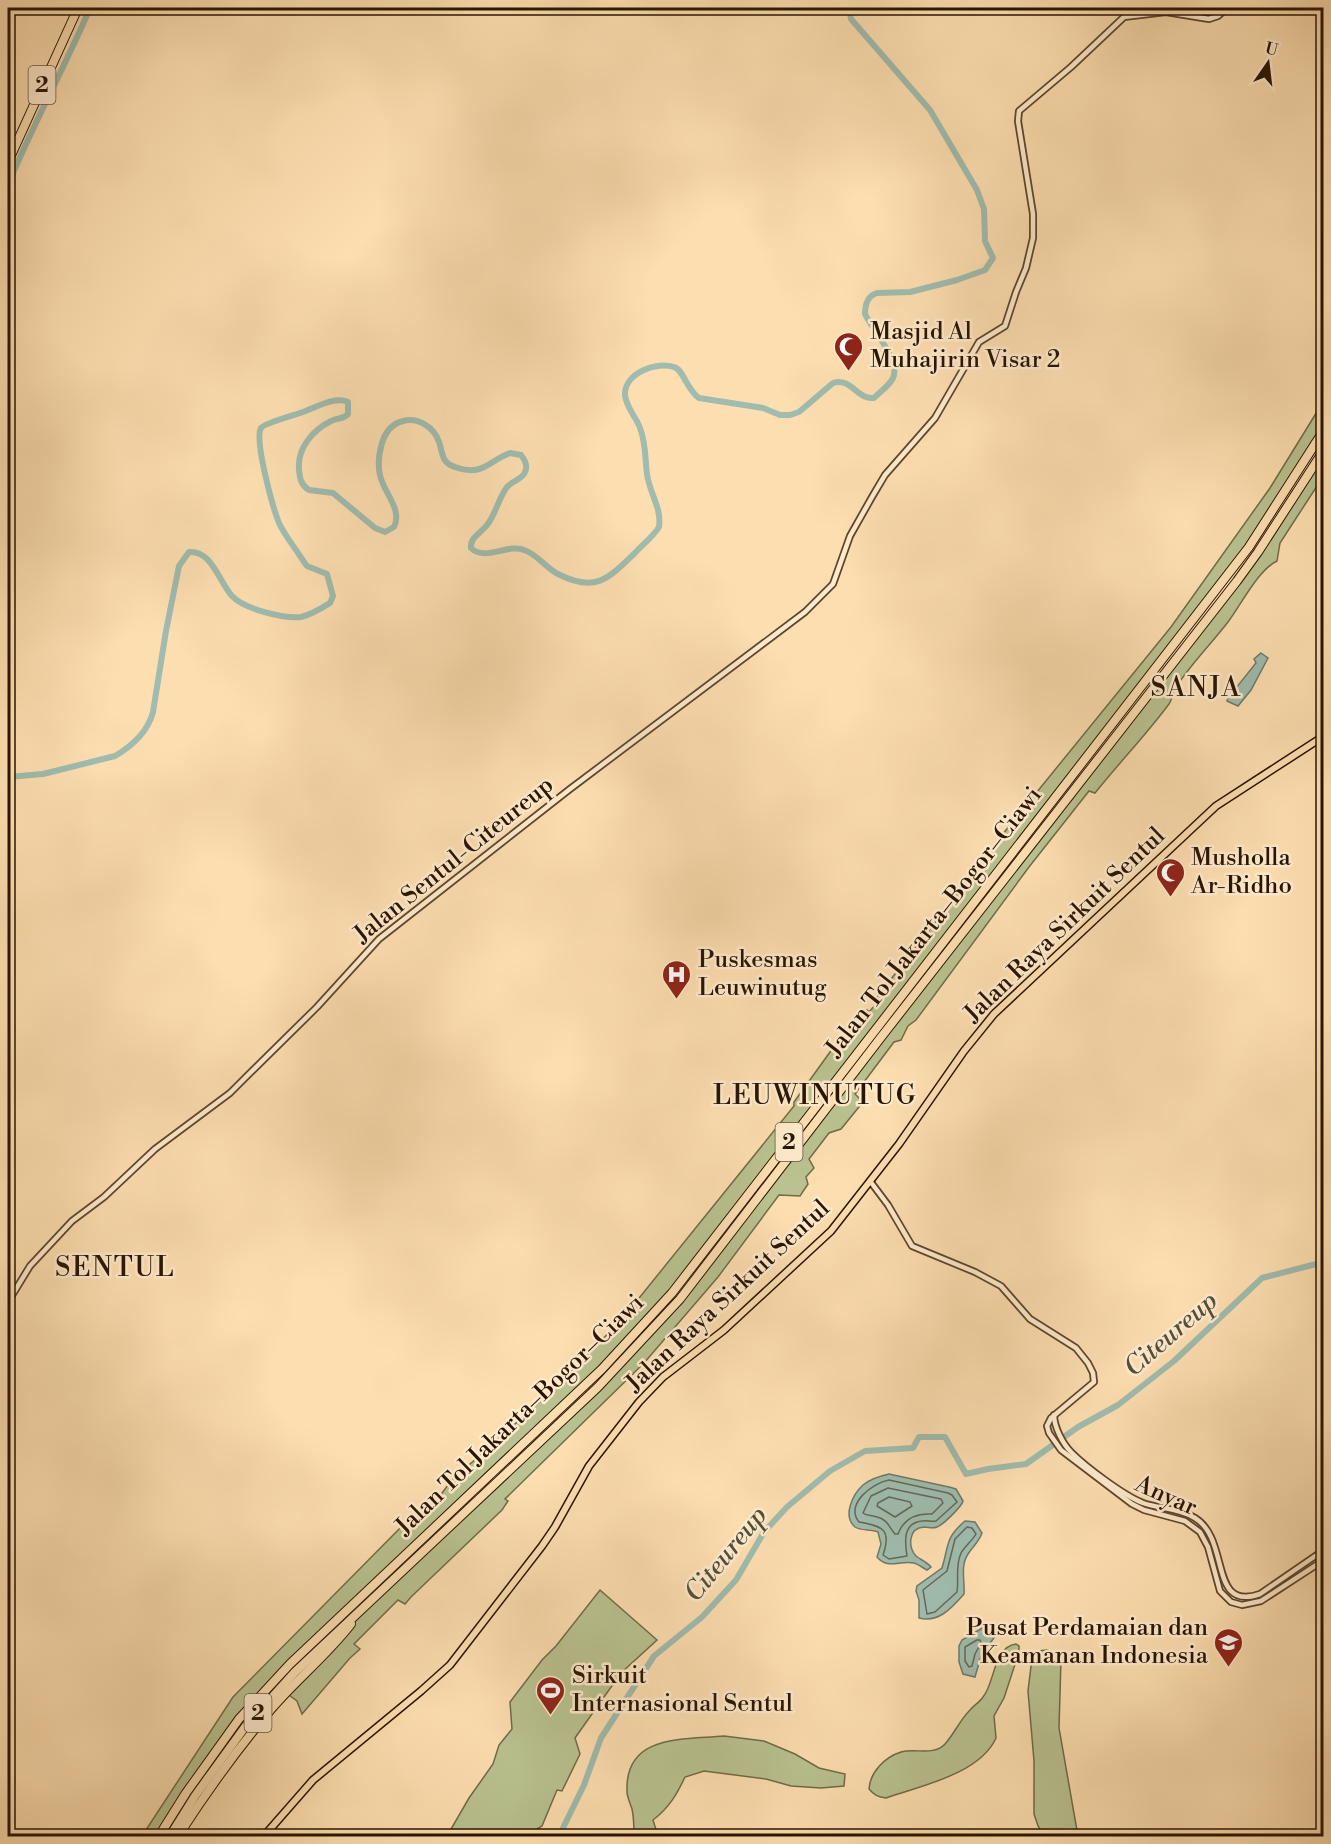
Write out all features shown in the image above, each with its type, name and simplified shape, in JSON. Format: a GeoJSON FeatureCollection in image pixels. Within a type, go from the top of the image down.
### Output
{"type":"FeatureCollection","features":[{"type":"Feature","properties":{"kind":"highway","name":"2"},"geometry":{"type":"LineString","coordinates":[[8,153],[76,8]]}},
{"type":"Feature","properties":{"kind":"highway","name":"2"},"geometry":{"type":"LineString","coordinates":[[8,162],[76,8]]}},
{"type":"Feature","properties":{"kind":"highway","name":"Jalan Tol Jakarta–Bogor–Ciawi"},"geometry":{"type":"LineString","coordinates":[[159,1836],[192,1784],[239,1719],[290,1664],[602,1369],[672,1293],[1249,547],[1323,430]]}},
{"type":"Feature","properties":{"kind":"highway","name":"Jalan Tol Jakarta–Bogor–Ciawi"},"geometry":{"type":"LineString","coordinates":[[170,1836],[195,1796],[245,1727],[295,1672],[598,1387],[649,1334],[702,1272],[882,1036],[1244,571],[1323,450]]}},
{"type":"Feature","properties":{"kind":"highway"},"geometry":{"type":"LineString","coordinates":[[178,1836],[226,1766],[273,1706],[336,1644],[365,1606]]}},
{"type":"Feature","properties":{"kind":"highway"},"geometry":{"type":"LineString","coordinates":[[184,1836],[226,1766]]}},
{"type":"Feature","properties":{"kind":"main road","name":"Jalan Raya Sirkuit Sentul"},"geometry":{"type":"LineString","coordinates":[[264,1836],[313,1780],[416,1696],[454,1659],[542,1546],[583,1475],[601,1449],[651,1388],[724,1330],[831,1231],[994,1014],[1216,806],[1323,736]]}},
{"type":"Feature","properties":{"kind":"street","name":"Jalan Sentul-Citeureup"},"geometry":{"type":"LineString","coordinates":[[8,1302],[30,1266],[72,1221],[104,1197],[155,1149],[230,1093],[317,1007],[380,939],[506,839],[819,599],[833,584],[850,536],[885,475],[935,418],[979,342],[985,336],[1002,328],[1007,322],[1029,257],[1034,231],[1018,121],[1021,109],[1071,67],[1124,17],[1167,12],[1209,19],[1218,16],[1227,8]]}},
{"type":"Feature","properties":{"kind":"street"},"geometry":{"type":"LineString","coordinates":[[870,1182],[888,1205],[912,1246],[993,1282],[1009,1294],[1030,1319],[1071,1344],[1084,1356],[1091,1369],[1094,1382],[1054,1415]]}},
{"type":"Feature","properties":{"kind":"street","name":"Anyar"},"geometry":{"type":"LineString","coordinates":[[1054,1415],[1055,1424],[1068,1449],[1077,1458],[1135,1499],[1189,1515],[1201,1522],[1215,1544],[1226,1584],[1235,1596],[1244,1598],[1260,1594],[1323,1550]]}},
{"type":"Feature","properties":{"kind":"street","name":"Anyar"},"geometry":{"type":"LineString","coordinates":[[1054,1415],[1047,1426],[1060,1450],[1137,1508],[1185,1521],[1203,1535],[1220,1591],[1231,1602],[1242,1605],[1261,1601],[1323,1560]]}},
{"type":"Feature","properties":{"kind":"street"},"geometry":{"type":"LineString","coordinates":[[1307,1561],[1311,1567]]}},
{"type":"Feature","properties":{"kind":"green space"},"geometry":{"type":"Polygon","coordinates":[[[1323,402],[1323,430],[1249,547],[704,1253],[629,1340],[256,1700],[159,1836],[142,1836],[233,1697],[412,1516],[422,1520],[451,1481],[553,1390],[623,1318],[794,1106],[794,1102],[848,1027],[858,1024],[867,1010],[869,1012],[877,1003],[877,997],[962,888],[963,883],[1171,627],[1270,488],[1323,402]]]}},
{"type":"Feature","properties":{"kind":"green space"},"geometry":{"type":"Polygon","coordinates":[[[1323,450],[1323,480],[1280,543],[1277,561],[1263,572],[1228,622],[1188,670],[1160,715],[1095,793],[1089,791],[1029,867],[916,1020],[908,1026],[901,1040],[894,1042],[855,1094],[863,1102],[841,1129],[829,1133],[809,1159],[814,1168],[806,1177],[808,1184],[800,1196],[779,1195],[718,1277],[644,1363],[505,1499],[508,1501],[502,1510],[405,1604],[398,1600],[354,1644],[360,1649],[302,1714],[297,1701],[286,1693],[365,1606],[598,1387],[687,1291],[1237,581],[1323,450]]]}},
{"type":"Feature","properties":{"kind":"green space","name":"Sirkuit Internasional Sentul"},"geometry":{"type":"Polygon","coordinates":[[[600,1590],[657,1640],[621,1673],[575,1738],[580,1754],[562,1791],[557,1790],[542,1826],[529,1836],[447,1836],[469,1798],[493,1764],[499,1745],[512,1729],[510,1702],[600,1590]]]}},
{"type":"Feature","properties":{"kind":"green space"},"geometry":{"type":"Polygon","coordinates":[[[1016,1644],[1019,1646],[1019,1652],[1004,1698],[994,1716],[996,1738],[977,1761],[948,1777],[886,1798],[876,1795],[869,1789],[875,1771],[889,1757],[906,1751],[930,1751],[941,1748],[966,1714],[982,1699],[1003,1652],[1016,1644]]]}},
{"type":"Feature","properties":{"kind":"green space"},"geometry":{"type":"Polygon","coordinates":[[[1047,1650],[1055,1653],[1061,1660],[1059,1728],[1078,1836],[1044,1836],[1034,1814],[1034,1761],[1028,1691],[1032,1658],[1038,1651],[1047,1650]]]}},
{"type":"Feature","properties":{"kind":"green space"},"geometry":{"type":"Polygon","coordinates":[[[724,1736],[764,1741],[795,1754],[819,1768],[845,1774],[844,1786],[821,1788],[791,1786],[766,1779],[704,1771],[685,1777],[664,1811],[653,1820],[658,1836],[634,1836],[633,1812],[627,1791],[629,1772],[636,1759],[646,1750],[659,1744],[691,1738],[724,1736]]]}},
{"type":"Feature","properties":{"kind":"water"},"geometry":{"type":"Polygon","coordinates":[[[1261,653],[1268,658],[1251,690],[1238,706],[1227,701],[1256,663],[1254,659],[1261,653]]]}},
{"type":"Feature","properties":{"kind":"water"},"geometry":{"type":"Polygon","coordinates":[[[889,1474],[956,1489],[963,1501],[940,1526],[919,1528],[912,1534],[913,1552],[931,1567],[927,1570],[909,1562],[890,1564],[881,1561],[877,1557],[881,1544],[878,1532],[855,1527],[849,1517],[850,1505],[859,1489],[872,1479],[889,1474]]]}},
{"type":"Feature","properties":{"kind":"water"},"geometry":{"type":"Polygon","coordinates":[[[965,1521],[975,1522],[982,1533],[970,1551],[963,1569],[964,1594],[944,1614],[926,1619],[919,1618],[917,1586],[942,1568],[951,1537],[965,1521]]]}},
{"type":"Feature","properties":{"kind":"water"},"geometry":{"type":"Polygon","coordinates":[[[996,1624],[998,1632],[981,1656],[975,1677],[963,1674],[959,1662],[959,1646],[962,1640],[984,1627],[996,1624]]]}},
{"type":"Feature","properties":{"kind":"waterway"},"geometry":{"type":"LineString","coordinates":[[8,185],[90,8]]}},
{"type":"Feature","properties":{"kind":"waterway"},"geometry":{"type":"LineString","coordinates":[[8,777],[43,774],[115,756],[133,743],[143,732],[153,712],[179,566],[189,552],[204,556],[232,596],[255,609],[301,617],[330,603],[333,596],[327,574],[307,566],[279,523],[265,474],[260,446],[263,426],[331,401],[348,402],[346,416],[324,425],[307,441],[299,462],[300,479],[309,490],[333,493],[375,528],[385,532],[394,527],[396,514],[382,481],[379,459],[385,436],[395,424],[409,420],[425,424],[437,437],[447,463],[464,470],[485,467],[510,453],[521,455],[526,465],[524,474],[507,487],[490,521],[474,538],[471,548],[483,553],[518,548],[533,555],[558,574],[571,580],[591,583],[600,581],[616,570],[651,538],[659,527],[659,513],[648,481],[642,434],[625,395],[630,380],[643,370],[659,366],[674,367],[699,398],[763,408],[780,415],[799,412],[833,383],[845,383],[863,396],[874,398],[890,383],[894,371],[890,354],[865,314],[869,299],[877,293],[910,292],[957,280],[985,270],[993,258],[985,241],[984,209],[977,190],[930,110],[851,19],[850,14],[854,8]]}},
{"type":"Feature","properties":{"kind":"waterway","name":"Citeureup"},"geometry":{"type":"LineString","coordinates":[[561,1836],[584,1785],[601,1738],[654,1656],[702,1617],[736,1580],[764,1532],[787,1507],[830,1471],[865,1451],[913,1448],[919,1437],[945,1437],[966,1474],[1026,1464],[1078,1427],[1118,1405],[1174,1361],[1262,1278],[1324,1262]]}},
{"type":"Feature","properties":{"kind":"place","name":"Masjid Al Muhajirin Visar 2"},"geometry":{"type":"Point","coordinates":[849,372]}},
{"type":"Feature","properties":{"kind":"place","name":"Musholla Ar-Ridho"},"geometry":{"type":"Point","coordinates":[1170,898]}},
{"type":"Feature","properties":{"kind":"place","name":"Puskesmas Leuwinutug"},"geometry":{"type":"Point","coordinates":[677,1000]}},
{"type":"Feature","properties":{"kind":"place","name":"Pusat Perdamaian dan Keamanan Indonesia"},"geometry":{"type":"Point","coordinates":[1229,1668]}},
{"type":"Feature","properties":{"kind":"place","name":"Sirkuit Internasional Sentul"},"geometry":{"type":"Point","coordinates":[551,1716]}},
{"type":"Feature","properties":{"kind":"district","name":"SANJA"},"geometry":{"type":"Point","coordinates":[1196,688]}},
{"type":"Feature","properties":{"kind":"district","name":"LEUWINUTUG"},"geometry":{"type":"Point","coordinates":[815,1096]}},
{"type":"Feature","properties":{"kind":"district","name":"SENTUL"},"geometry":{"type":"Point","coordinates":[115,1268]}}]}
